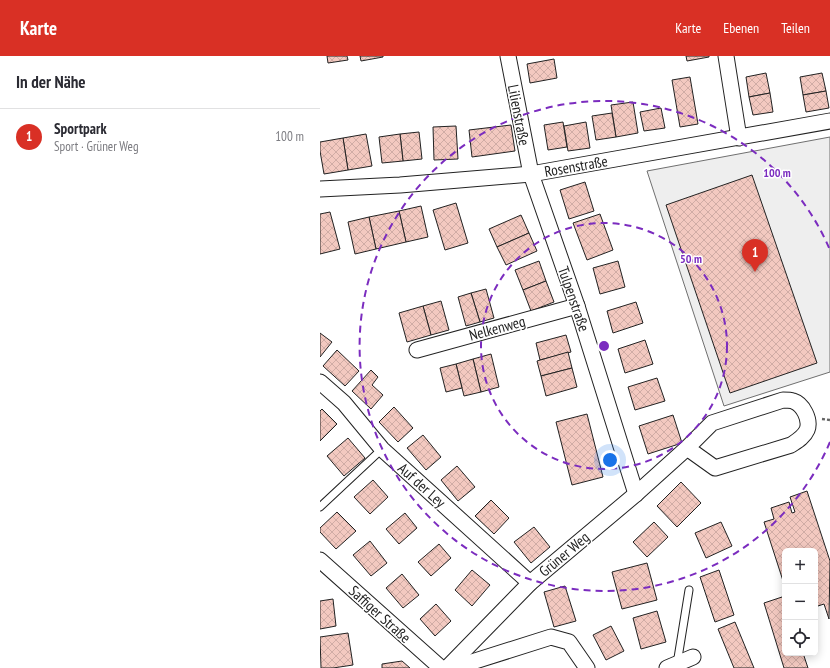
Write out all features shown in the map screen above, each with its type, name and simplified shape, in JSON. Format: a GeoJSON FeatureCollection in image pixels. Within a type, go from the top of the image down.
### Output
{"type":"FeatureCollection","features":[{"type":"Feature","properties":{"kind":"street","name":"Lilienstraße"},"geometry":{"type":"LineString","coordinates":[[508,56],[531,174]]}},
{"type":"Feature","properties":{"kind":"street"},"geometry":{"type":"LineString","coordinates":[[726,56],[739,138]]}},
{"type":"Feature","properties":{"kind":"street","name":"Rosenstraße"},"geometry":{"type":"LineString","coordinates":[[320,189],[400,185],[531,174],[830,121]]}},
{"type":"Feature","properties":{"kind":"street","name":"Tulpenstraße"},"geometry":{"type":"LineString","coordinates":[[531,174],[577,306],[636,494]]}},
{"type":"Feature","properties":{"kind":"street","name":"Nelkenweg"},"geometry":{"type":"LineString","coordinates":[[417,350],[577,306]]}},
{"type":"Feature","properties":{"kind":"street","name":"Auf der Ley"},"geometry":{"type":"LineString","coordinates":[[320,382],[344,403],[382,449],[530,583]]}},
{"type":"Feature","properties":{"kind":"street","name":"Grüner Weg"},"geometry":{"type":"LineString","coordinates":[[447,668],[530,583],[636,494],[687,448],[712,423],[783,400],[794,401],[803,407],[807,419],[807,429],[800,439],[791,445],[715,468],[687,448]]}},
{"type":"Feature","properties":{"kind":"street","name":"Saffiger Straße"},"geometry":{"type":"LineString","coordinates":[[320,560],[441,668]]}},
{"type":"Feature","properties":{"kind":"street"},"geometry":{"type":"LineString","coordinates":[[453,668],[551,637],[569,642],[587,668]]}},
{"type":"Feature","properties":{"kind":"street"},"geometry":{"type":"LineString","coordinates":[[672,666],[693,657]]}},
{"type":"Feature","properties":{"kind":"lane"},"geometry":{"type":"LineString","coordinates":[[320,507],[382,449]]}},
{"type":"Feature","properties":{"kind":"lane"},"geometry":{"type":"LineString","coordinates":[[672,666],[689,590]]}},
{"type":"Feature","properties":{"kind":"shaded area"},"geometry":{"type":"Polygon","coordinates":[[[830,137],[830,372],[724,406],[647,171],[830,137]]]}},
{"type":"Feature","properties":{"kind":"building"},"geometry":{"type":"Polygon","coordinates":[[[327,56],[347,56],[348,60],[328,63],[327,56]]]}},
{"type":"Feature","properties":{"kind":"building"},"geometry":{"type":"Polygon","coordinates":[[[360,56],[383,56],[383,57],[361,61],[360,56]]]}},
{"type":"Feature","properties":{"kind":"building"},"geometry":{"type":"Polygon","coordinates":[[[686,56],[709,56],[709,57],[687,61],[686,56]]]}},
{"type":"Feature","properties":{"kind":"building"},"geometry":{"type":"Polygon","coordinates":[[[554,59],[557,78],[530,83],[527,64],[554,59]]]}},
{"type":"Feature","properties":{"kind":"building"},"geometry":{"type":"Polygon","coordinates":[[[766,73],[770,93],[749,97],[746,77],[766,73]]]}},
{"type":"Feature","properties":{"kind":"building"},"geometry":{"type":"Polygon","coordinates":[[[822,73],[826,91],[803,95],[800,77],[822,73]]]}},
{"type":"Feature","properties":{"kind":"building"},"geometry":{"type":"Polygon","coordinates":[[[690,77],[698,124],[680,127],[672,80],[690,77]]]}},
{"type":"Feature","properties":{"kind":"building"},"geometry":{"type":"Polygon","coordinates":[[[826,91],[829,108],[806,112],[803,95],[826,91]]]}},
{"type":"Feature","properties":{"kind":"building"},"geometry":{"type":"Polygon","coordinates":[[[770,93],[773,112],[753,115],[749,97],[770,93]]]}},
{"type":"Feature","properties":{"kind":"building"},"geometry":{"type":"Polygon","coordinates":[[[633,102],[638,133],[616,137],[611,105],[633,102]]]}},
{"type":"Feature","properties":{"kind":"building"},"geometry":{"type":"Polygon","coordinates":[[[661,108],[665,128],[644,131],[640,112],[661,108]]]}},
{"type":"Feature","properties":{"kind":"building"},"geometry":{"type":"Polygon","coordinates":[[[612,113],[616,137],[596,140],[592,116],[612,113]]]}},
{"type":"Feature","properties":{"kind":"building"},"geometry":{"type":"Polygon","coordinates":[[[563,122],[567,147],[548,150],[544,125],[563,122]]]}},
{"type":"Feature","properties":{"kind":"building"},"geometry":{"type":"Polygon","coordinates":[[[586,122],[590,148],[568,151],[564,126],[586,122]]]}},
{"type":"Feature","properties":{"kind":"building"},"geometry":{"type":"Polygon","coordinates":[[[511,125],[515,151],[472,157],[469,130],[511,125]]]}},
{"type":"Feature","properties":{"kind":"building"},"geometry":{"type":"Polygon","coordinates":[[[456,126],[458,159],[434,160],[433,127],[456,126]]]}},
{"type":"Feature","properties":{"kind":"building"},"geometry":{"type":"Polygon","coordinates":[[[419,132],[422,159],[403,161],[400,134],[419,132]]]}},
{"type":"Feature","properties":{"kind":"building"},"geometry":{"type":"Polygon","coordinates":[[[366,134],[372,166],[348,170],[343,138],[366,134]]]}},
{"type":"Feature","properties":{"kind":"building"},"geometry":{"type":"Polygon","coordinates":[[[400,134],[403,161],[382,163],[379,137],[400,134]]]}},
{"type":"Feature","properties":{"kind":"building"},"geometry":{"type":"Polygon","coordinates":[[[343,138],[348,170],[324,174],[320,142],[343,138]]]}},
{"type":"Feature","properties":{"kind":"building"},"geometry":{"type":"Polygon","coordinates":[[[752,175],[817,363],[730,393],[666,205],[752,175]]]}},
{"type":"Feature","properties":{"kind":"building"},"geometry":{"type":"Polygon","coordinates":[[[585,182],[594,211],[569,219],[560,190],[585,182]]]}},
{"type":"Feature","properties":{"kind":"building"},"geometry":{"type":"Polygon","coordinates":[[[456,203],[468,243],[445,250],[433,210],[456,203]]]}},
{"type":"Feature","properties":{"kind":"building"},"geometry":{"type":"Polygon","coordinates":[[[421,206],[428,237],[406,242],[399,211],[421,206]]]}},
{"type":"Feature","properties":{"kind":"building"},"geometry":{"type":"Polygon","coordinates":[[[399,211],[406,242],[376,249],[369,217],[399,211]]]}},
{"type":"Feature","properties":{"kind":"building"},"geometry":{"type":"Polygon","coordinates":[[[330,212],[340,249],[320,254],[320,214],[330,212]]]}},
{"type":"Feature","properties":{"kind":"building"},"geometry":{"type":"Polygon","coordinates":[[[600,214],[613,250],[587,260],[573,223],[600,214]]]}},
{"type":"Feature","properties":{"kind":"building"},"geometry":{"type":"Polygon","coordinates":[[[521,215],[529,233],[497,247],[489,229],[521,215]]]}},
{"type":"Feature","properties":{"kind":"building"},"geometry":{"type":"Polygon","coordinates":[[[369,217],[376,249],[355,254],[348,222],[369,217]]]}},
{"type":"Feature","properties":{"kind":"building"},"geometry":{"type":"Polygon","coordinates":[[[529,233],[537,251],[506,265],[497,247],[529,233]]]}},
{"type":"Feature","properties":{"kind":"building"},"geometry":{"type":"Polygon","coordinates":[[[539,261],[546,281],[523,290],[515,270],[539,261]]]}},
{"type":"Feature","properties":{"kind":"building"},"geometry":{"type":"Polygon","coordinates":[[[618,261],[625,287],[600,294],[593,268],[618,261]]]}},
{"type":"Feature","properties":{"kind":"building"},"geometry":{"type":"Polygon","coordinates":[[[546,281],[554,302],[531,311],[523,290],[546,281]]]}},
{"type":"Feature","properties":{"kind":"building"},"geometry":{"type":"Polygon","coordinates":[[[486,289],[494,318],[480,322],[471,293],[486,289]]]}},
{"type":"Feature","properties":{"kind":"building"},"geometry":{"type":"Polygon","coordinates":[[[471,293],[480,322],[466,326],[458,297],[471,293]]]}},
{"type":"Feature","properties":{"kind":"building"},"geometry":{"type":"Polygon","coordinates":[[[441,301],[449,330],[431,335],[423,306],[441,301]]]}},
{"type":"Feature","properties":{"kind":"building"},"geometry":{"type":"Polygon","coordinates":[[[636,302],[643,323],[613,333],[607,311],[636,302]]]}},
{"type":"Feature","properties":{"kind":"building"},"geometry":{"type":"Polygon","coordinates":[[[423,306],[431,335],[407,342],[399,313],[423,306]]]}},
{"type":"Feature","properties":{"kind":"building"},"geometry":{"type":"Polygon","coordinates":[[[320,333],[332,342],[320,357],[320,333]]]}},
{"type":"Feature","properties":{"kind":"building"},"geometry":{"type":"Polygon","coordinates":[[[566,335],[571,352],[540,360],[536,343],[566,335]]]}},
{"type":"Feature","properties":{"kind":"building"},"geometry":{"type":"Polygon","coordinates":[[[645,340],[653,364],[625,373],[618,349],[645,340]]]}},
{"type":"Feature","properties":{"kind":"building"},"geometry":{"type":"Polygon","coordinates":[[[337,350],[359,371],[345,386],[323,366],[337,350]]]}},
{"type":"Feature","properties":{"kind":"building"},"geometry":{"type":"Polygon","coordinates":[[[568,352],[572,368],[541,376],[537,361],[568,352]]]}},
{"type":"Feature","properties":{"kind":"building"},"geometry":{"type":"Polygon","coordinates":[[[491,354],[499,387],[481,392],[473,359],[491,354]]]}},
{"type":"Feature","properties":{"kind":"building"},"geometry":{"type":"Polygon","coordinates":[[[473,359],[481,392],[464,396],[456,364],[473,359]]]}},
{"type":"Feature","properties":{"kind":"building"},"geometry":{"type":"Polygon","coordinates":[[[456,364],[462,388],[446,392],[440,368],[456,364]]]}},
{"type":"Feature","properties":{"kind":"building"},"geometry":{"type":"Polygon","coordinates":[[[572,368],[577,387],[546,396],[541,376],[572,368]]]}},
{"type":"Feature","properties":{"kind":"building"},"geometry":{"type":"Polygon","coordinates":[[[371,370],[378,377],[372,385],[383,395],[371,409],[352,391],[371,370]]]}},
{"type":"Feature","properties":{"kind":"building"},"geometry":{"type":"Polygon","coordinates":[[[657,378],[665,401],[635,410],[628,387],[657,378]]]}},
{"type":"Feature","properties":{"kind":"building"},"geometry":{"type":"Polygon","coordinates":[[[394,407],[413,428],[398,442],[379,422],[394,407]]]}},
{"type":"Feature","properties":{"kind":"building"},"geometry":{"type":"Polygon","coordinates":[[[322,409],[337,424],[320,441],[320,411],[322,409]]]}},
{"type":"Feature","properties":{"kind":"building"},"geometry":{"type":"Polygon","coordinates":[[[587,414],[603,477],[572,485],[556,422],[587,414]]]}},
{"type":"Feature","properties":{"kind":"building"},"geometry":{"type":"Polygon","coordinates":[[[673,415],[682,443],[648,454],[639,426],[673,415]]]}},
{"type":"Feature","properties":{"kind":"building"},"geometry":{"type":"Polygon","coordinates":[[[423,435],[441,457],[426,470],[407,448],[423,435]]]}},
{"type":"Feature","properties":{"kind":"building"},"geometry":{"type":"Polygon","coordinates":[[[348,438],[365,458],[344,476],[327,456],[348,438]]]}},
{"type":"Feature","properties":{"kind":"building"},"geometry":{"type":"Polygon","coordinates":[[[457,466],[475,487],[458,501],[441,480],[457,466]]]}},
{"type":"Feature","properties":{"kind":"building"},"geometry":{"type":"Polygon","coordinates":[[[373,480],[388,497],[370,514],[354,497],[373,480]]]}},
{"type":"Feature","properties":{"kind":"building"},"geometry":{"type":"Polygon","coordinates":[[[681,482],[701,503],[677,527],[657,506],[681,482]]]}},
{"type":"Feature","properties":{"kind":"building"},"geometry":{"type":"Polygon","coordinates":[[[807,491],[830,561],[829,619],[824,604],[818,606],[818,548],[782,548],[782,578],[764,522],[774,519],[771,508],[789,502],[792,513],[795,512],[790,497],[807,491]]]}},
{"type":"Feature","properties":{"kind":"building"},"geometry":{"type":"Polygon","coordinates":[[[491,500],[509,518],[494,534],[475,516],[491,500]]]}},
{"type":"Feature","properties":{"kind":"building"},"geometry":{"type":"Polygon","coordinates":[[[337,512],[356,531],[336,549],[320,532],[320,528],[337,512]]]}},
{"type":"Feature","properties":{"kind":"building"},"geometry":{"type":"Polygon","coordinates":[[[405,513],[417,528],[399,544],[386,529],[405,513]]]}},
{"type":"Feature","properties":{"kind":"building"},"geometry":{"type":"Polygon","coordinates":[[[654,522],[668,537],[647,557],[633,542],[654,522]]]}},
{"type":"Feature","properties":{"kind":"building"},"geometry":{"type":"Polygon","coordinates":[[[721,522],[732,546],[706,558],[695,533],[721,522]]]}},
{"type":"Feature","properties":{"kind":"building"},"geometry":{"type":"Polygon","coordinates":[[[534,527],[550,547],[531,563],[514,542],[534,527]]]}},
{"type":"Feature","properties":{"kind":"building"},"geometry":{"type":"Polygon","coordinates":[[[370,541],[387,563],[371,576],[353,555],[370,541]]]}},
{"type":"Feature","properties":{"kind":"building"},"geometry":{"type":"Polygon","coordinates":[[[439,544],[451,558],[431,576],[418,562],[439,544]]]}},
{"type":"Feature","properties":{"kind":"building"},"geometry":{"type":"Polygon","coordinates":[[[647,563],[657,600],[622,609],[612,572],[647,563]]]}},
{"type":"Feature","properties":{"kind":"building"},"geometry":{"type":"Polygon","coordinates":[[[472,570],[490,585],[472,606],[455,590],[472,570]]]}},
{"type":"Feature","properties":{"kind":"building"},"geometry":{"type":"Polygon","coordinates":[[[719,570],[734,615],[715,622],[700,577],[719,570]]]}},
{"type":"Feature","properties":{"kind":"building"},"geometry":{"type":"Polygon","coordinates":[[[402,574],[419,595],[403,608],[386,588],[402,574]]]}},
{"type":"Feature","properties":{"kind":"building"},"geometry":{"type":"Polygon","coordinates":[[[565,586],[576,621],[554,627],[544,592],[565,586]]]}},
{"type":"Feature","properties":{"kind":"building"},"geometry":{"type":"Polygon","coordinates":[[[782,597],[782,656],[804,656],[808,668],[784,668],[764,603],[782,597]]]}},
{"type":"Feature","properties":{"kind":"building"},"geometry":{"type":"Polygon","coordinates":[[[333,599],[336,626],[320,629],[320,601],[333,599]]]}},
{"type":"Feature","properties":{"kind":"building"},"geometry":{"type":"Polygon","coordinates":[[[436,604],[451,621],[435,636],[420,619],[436,604]]]}},
{"type":"Feature","properties":{"kind":"building"},"geometry":{"type":"Polygon","coordinates":[[[657,611],[666,642],[641,649],[633,618],[657,611]]]}},
{"type":"Feature","properties":{"kind":"building"},"geometry":{"type":"Polygon","coordinates":[[[735,622],[754,668],[734,668],[718,629],[735,622]]]}},
{"type":"Feature","properties":{"kind":"building"},"geometry":{"type":"Polygon","coordinates":[[[611,626],[624,651],[606,660],[593,635],[611,626]]]}},
{"type":"Feature","properties":{"kind":"building"},"geometry":{"type":"Polygon","coordinates":[[[348,633],[353,665],[321,668],[320,637],[348,633]]]}},
{"type":"Feature","properties":{"kind":"building"},"geometry":{"type":"Polygon","coordinates":[[[402,661],[410,668],[382,668],[382,664],[402,661]]]}},
{"type":"Feature","properties":{"kind":"place","name":"Sportpark"},"geometry":{"type":"Point","coordinates":[755,272]}}]}
